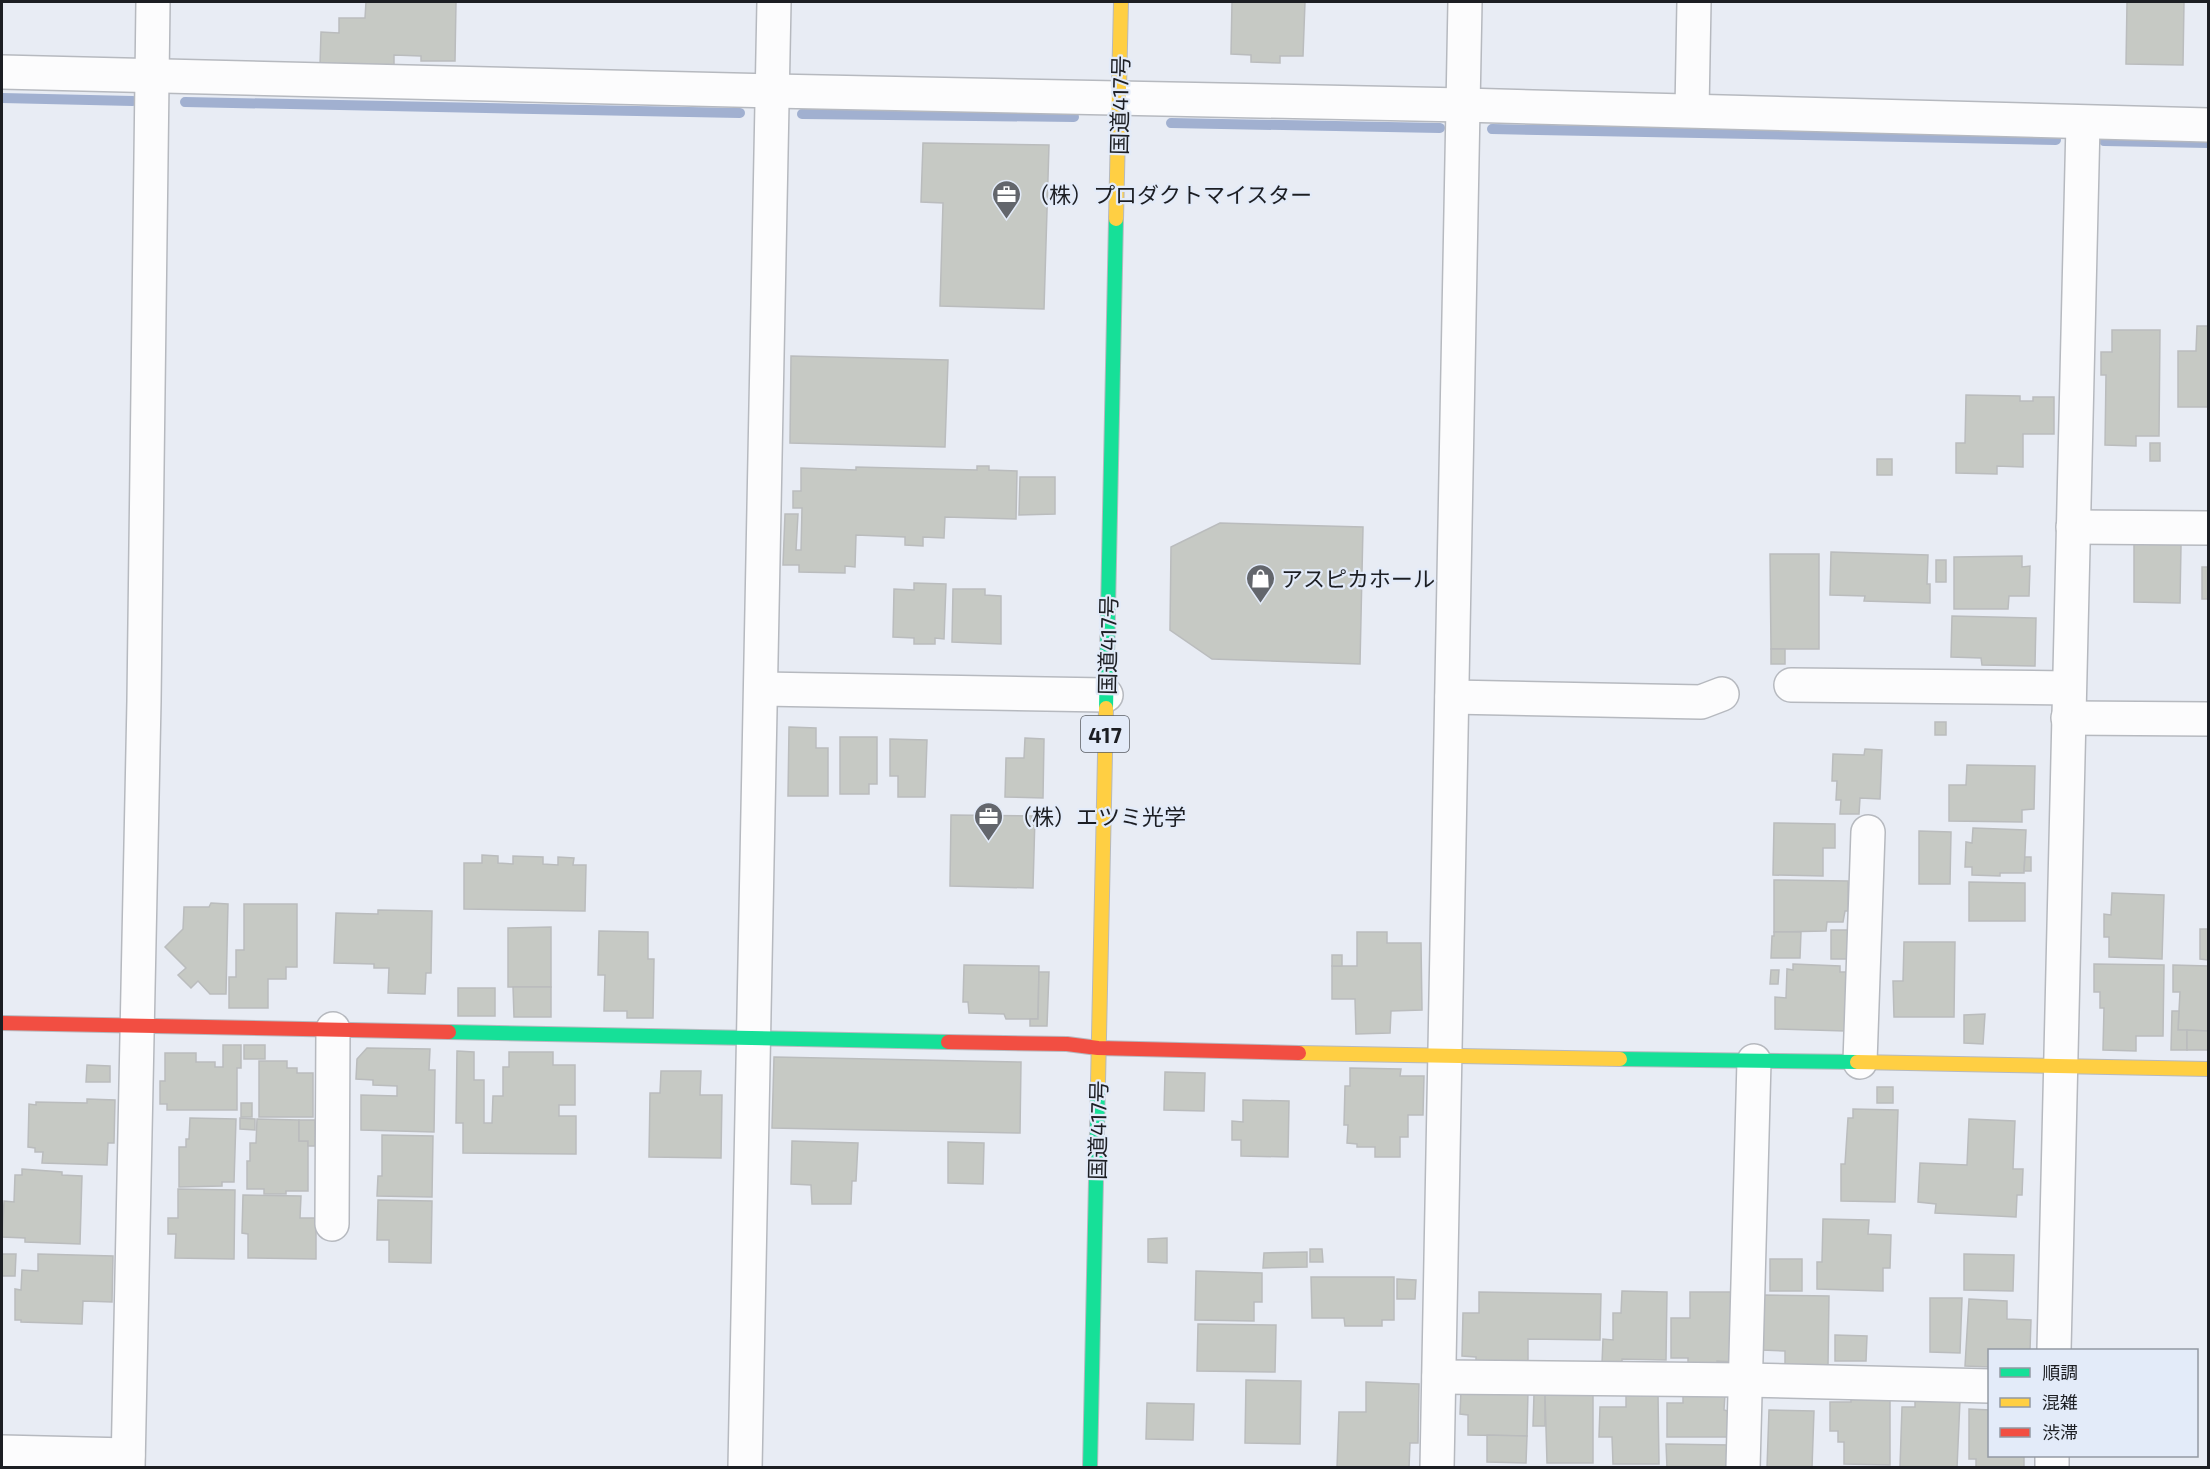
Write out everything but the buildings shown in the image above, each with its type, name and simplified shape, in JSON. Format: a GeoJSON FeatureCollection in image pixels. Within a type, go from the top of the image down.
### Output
{"type":"FeatureCollection","features":[{"type":"Feature","properties":{"kind":"main road","name":"国道417号"},"geometry":{"type":"LineString","coordinates":[[1090,1467],[1121,2]]}},
{"type":"Feature","properties":{"kind":"main road"},"geometry":{"type":"LineString","coordinates":[[2,1023],[1067,1044],[1098,1048],[1445,1057],[1754,1060],[2208,1069]]}},
{"type":"Feature","properties":{"kind":"street"},"geometry":{"type":"LineString","coordinates":[[2,1452],[128,1461],[144,712],[153,2]]}},
{"type":"Feature","properties":{"kind":"street"},"geometry":{"type":"LineString","coordinates":[[745,1467],[774,2]]}},
{"type":"Feature","properties":{"kind":"street"},"geometry":{"type":"LineString","coordinates":[[1437,1467],[1465,2]]}},
{"type":"Feature","properties":{"kind":"street"},"geometry":{"type":"LineString","coordinates":[[1692,110],[1694,2]]}},
{"type":"Feature","properties":{"kind":"street"},"geometry":{"type":"LineString","coordinates":[[2,72],[1692,110],[2208,125]]}},
{"type":"Feature","properties":{"kind":"street"},"geometry":{"type":"LineString","coordinates":[[2054,1349],[2083,123]]}},
{"type":"Feature","properties":{"kind":"street"},"geometry":{"type":"LineString","coordinates":[[2073,527],[2208,528]]}},
{"type":"Feature","properties":{"kind":"street"},"geometry":{"type":"LineString","coordinates":[[1791,686],[2069,703],[2208,719]]}},
{"type":"Feature","properties":{"kind":"street"},"geometry":{"type":"LineString","coordinates":[[761,689],[1106,696]]}},
{"type":"Feature","properties":{"kind":"street"},"geometry":{"type":"LineString","coordinates":[[1452,697],[1701,702],[1722,694]]}},
{"type":"Feature","properties":{"kind":"street"},"geometry":{"type":"LineString","coordinates":[[1860,1062],[1868,832]]}},
{"type":"Feature","properties":{"kind":"street"},"geometry":{"type":"LineString","coordinates":[[332,1224],[333,1029]]}},
{"type":"Feature","properties":{"kind":"street"},"geometry":{"type":"LineString","coordinates":[[1743,1467],[1754,1060]]}},
{"type":"Feature","properties":{"kind":"street"},"geometry":{"type":"LineString","coordinates":[[1439,1377],[1745,1380],[1988,1386]]}},
{"type":"Feature","properties":{"kind":"waterway"},"geometry":{"type":"LineString","coordinates":[[2,98],[133,101]]}},
{"type":"Feature","properties":{"kind":"waterway"},"geometry":{"type":"LineString","coordinates":[[185,102],[740,113]]}},
{"type":"Feature","properties":{"kind":"waterway"},"geometry":{"type":"LineString","coordinates":[[802,114],[1074,117]]}},
{"type":"Feature","properties":{"kind":"waterway"},"geometry":{"type":"LineString","coordinates":[[1171,123],[1440,128]]}},
{"type":"Feature","properties":{"kind":"waterway"},"geometry":{"type":"LineString","coordinates":[[1492,129],[2056,140]]}},
{"type":"Feature","properties":{"kind":"waterway"},"geometry":{"type":"LineString","coordinates":[[2104,141],[2208,143]]}},
{"type":"Feature","properties":{"kind":"traffic: fast"},"geometry":{"type":"LineString","coordinates":[[1106,708],[1116,219]]}},
{"type":"Feature","properties":{"kind":"traffic: fast"},"geometry":{"type":"LineString","coordinates":[[449,1032],[948,1042]]}},
{"type":"Feature","properties":{"kind":"traffic: fast"},"geometry":{"type":"LineString","coordinates":[[1620,1059],[1857,1062]]}},
{"type":"Feature","properties":{"kind":"traffic: fast"},"geometry":{"type":"LineString","coordinates":[[1090,1468],[1098,1083]]}},
{"type":"Feature","properties":{"kind":"traffic: slow"},"geometry":{"type":"LineString","coordinates":[[1116,219],[1121,2]]}},
{"type":"Feature","properties":{"kind":"traffic: slow"},"geometry":{"type":"LineString","coordinates":[[1098,1083],[1106,708]]}},
{"type":"Feature","properties":{"kind":"traffic: slow"},"geometry":{"type":"LineString","coordinates":[[1299,1053],[1620,1059]]}},
{"type":"Feature","properties":{"kind":"traffic: slow"},"geometry":{"type":"LineString","coordinates":[[1857,1062],[2208,1069]]}},
{"type":"Feature","properties":{"kind":"traffic: jam"},"geometry":{"type":"LineString","coordinates":[[2,1023],[449,1032]]}},
{"type":"Feature","properties":{"kind":"traffic: jam"},"geometry":{"type":"LineString","coordinates":[[948,1042],[1299,1053]]}},
{"type":"Feature","properties":{"kind":"place","name":"（株）プロダクトマイスター"},"geometry":{"type":"Point","coordinates":[1006,220]}},
{"type":"Feature","properties":{"kind":"place","name":"アスピカホール"},"geometry":{"type":"Point","coordinates":[1260,604]}},
{"type":"Feature","properties":{"kind":"place","name":"（株）エツミ光学"},"geometry":{"type":"Point","coordinates":[989,842]}}]}
